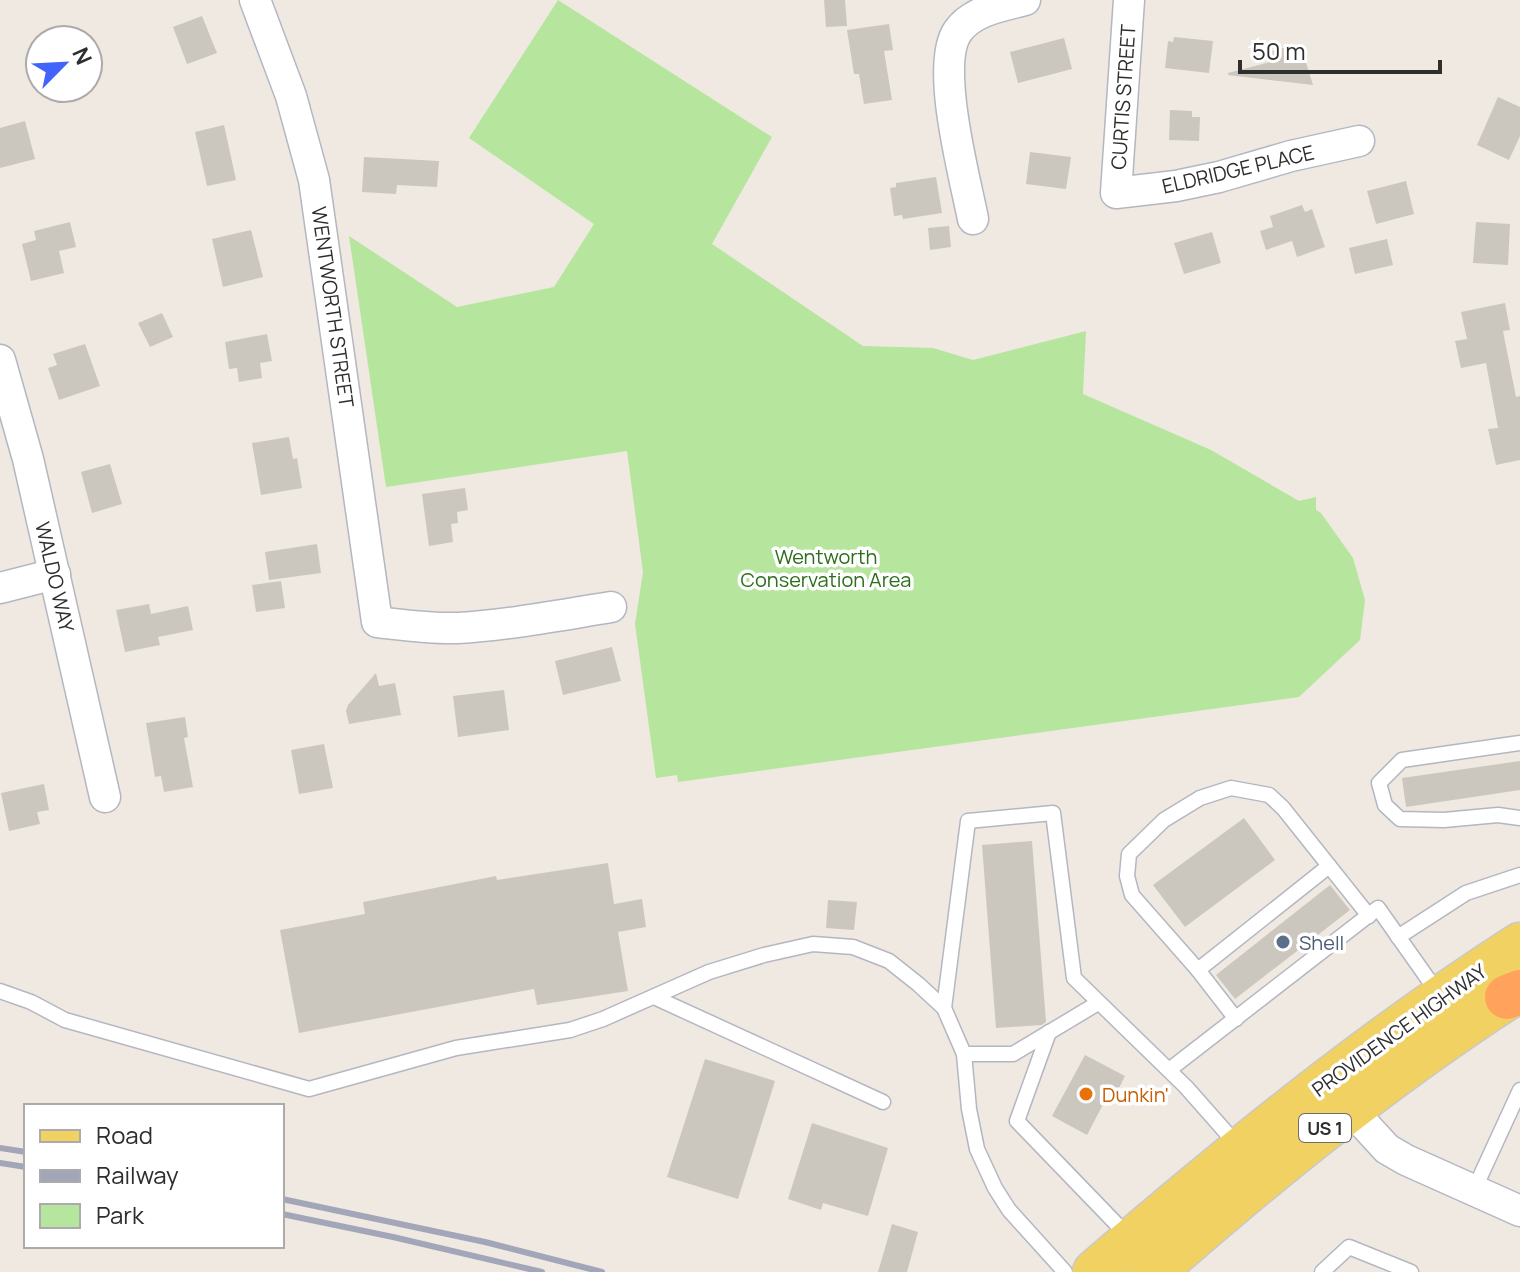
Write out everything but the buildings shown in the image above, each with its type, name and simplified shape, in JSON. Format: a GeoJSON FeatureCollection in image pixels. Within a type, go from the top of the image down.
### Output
{"type":"FeatureCollection","features":[{"type":"Feature","properties":{"kind":"main road","name":"PROVIDENCE HIGHWAY"},"geometry":{"type":"LineString","coordinates":[[1142,1256],[1241,1149],[1440,997],[1520,945]]}},
{"type":"Feature","properties":{"kind":"main road","name":"PROVIDENCE HIGHWAY"},"geometry":{"type":"LineString","coordinates":[[1095,1272],[1142,1256],[1240,1197],[1353,1107],[1516,992]]}},
{"type":"Feature","properties":{"kind":"street","name":"WENTWORTH STREET"},"geometry":{"type":"LineString","coordinates":[[255,0],[287,85],[314,180],[377,622],[455,628],[611,607]]}},
{"type":"Feature","properties":{"kind":"street"},"geometry":{"type":"LineString","coordinates":[[973,219],[955,127],[949,62],[952,43],[959,29],[972,18],[988,10],[1025,0]]}},
{"type":"Feature","properties":{"kind":"street","name":"CURTIS STREET"},"geometry":{"type":"LineString","coordinates":[[1116,193],[1129,0]]}},
{"type":"Feature","properties":{"kind":"street","name":"ELDRIDGE PLACE"},"geometry":{"type":"LineString","coordinates":[[1116,193],[1219,177],[1291,156],[1359,141]]}},
{"type":"Feature","properties":{"kind":"street","name":"WALDO WAY"},"geometry":{"type":"LineString","coordinates":[[0,360],[28,459],[105,797]]}},
{"type":"Feature","properties":{"kind":"street"},"geometry":{"type":"LineString","coordinates":[[0,588],[55,574]]}},
{"type":"Feature","properties":{"kind":"street"},"geometry":{"type":"LineString","coordinates":[[1353,1107],[1387,1149],[1520,1211]]}},
{"type":"Feature","properties":{"kind":"lane"},"geometry":{"type":"LineString","coordinates":[[1520,743],[1402,760],[1379,783],[1385,805],[1400,819],[1444,820],[1498,815],[1520,818]]}},
{"type":"Feature","properties":{"kind":"lane"},"geometry":{"type":"LineString","coordinates":[[1236,1019],[1132,895],[1127,876],[1129,854],[1164,820],[1200,798],[1231,788],[1269,795],[1283,808],[1369,916]]}},
{"type":"Feature","properties":{"kind":"lane"},"geometry":{"type":"LineString","coordinates":[[944,1008],[968,821],[1053,813],[1074,978],[1169,1070],[1241,1149]]}},
{"type":"Feature","properties":{"kind":"lane"},"geometry":{"type":"LineString","coordinates":[[1198,970],[1329,866]]}},
{"type":"Feature","properties":{"kind":"lane"},"geometry":{"type":"LineString","coordinates":[[1398,937],[1466,893],[1520,875]]}},
{"type":"Feature","properties":{"kind":"lane"},"geometry":{"type":"LineString","coordinates":[[1169,1070],[1378,908],[1440,997]]}},
{"type":"Feature","properties":{"kind":"lane"},"geometry":{"type":"LineString","coordinates":[[0,991],[31,1002],[65,1020],[309,1089],[456,1048],[570,1030],[603,1019],[709,972],[764,955],[813,944],[853,947],[889,961],[944,1008],[964,1054],[969,1109],[977,1149],[1009,1210],[1065,1272]]}},
{"type":"Feature","properties":{"kind":"lane"},"geometry":{"type":"LineString","coordinates":[[654,997],[883,1102]]}},
{"type":"Feature","properties":{"kind":"lane"},"geometry":{"type":"LineString","coordinates":[[964,1054],[1013,1054],[1098,1003]]}},
{"type":"Feature","properties":{"kind":"lane"},"geometry":{"type":"LineString","coordinates":[[1049,1032],[1017,1121],[1142,1256]]}},
{"type":"Feature","properties":{"kind":"lane"},"geometry":{"type":"LineString","coordinates":[[1474,1190],[1520,1090]]}},
{"type":"Feature","properties":{"kind":"lane"},"geometry":{"type":"LineString","coordinates":[[1322,1272],[1349,1247],[1411,1272]]}},
{"type":"Feature","properties":{"kind":"green space","name":"Wentworth Conservation Area"},"geometry":{"type":"Polygon","coordinates":[[[558,0],[772,137],[712,244],[863,346],[933,348],[973,360],[1086,331],[1083,394],[1211,450],[1299,501],[1316,497],[1316,510],[1353,558],[1365,600],[1360,640],[1299,697],[678,782],[677,775],[656,778],[635,624],[643,572],[627,451],[386,487],[349,236],[457,307],[554,287],[594,224],[469,138],[558,0]]]}},
{"type":"Feature","properties":{"kind":"railway"},"geometry":{"type":"LineString","coordinates":[[0,1148],[24,1152]]}},
{"type":"Feature","properties":{"kind":"railway"},"geometry":{"type":"LineString","coordinates":[[0,1163],[24,1167]]}},
{"type":"Feature","properties":{"kind":"railway"},"geometry":{"type":"LineString","coordinates":[[284,1199],[485,1242],[602,1272]]}},
{"type":"Feature","properties":{"kind":"railway"},"geometry":{"type":"LineString","coordinates":[[284,1214],[542,1272]]}},
{"type":"Feature","properties":{"kind":"place","name":"Shell"},"geometry":{"type":"Point","coordinates":[1283,942]}},
{"type":"Feature","properties":{"kind":"place","name":"Dunkin'"},"geometry":{"type":"Point","coordinates":[1086,1094]}}]}
